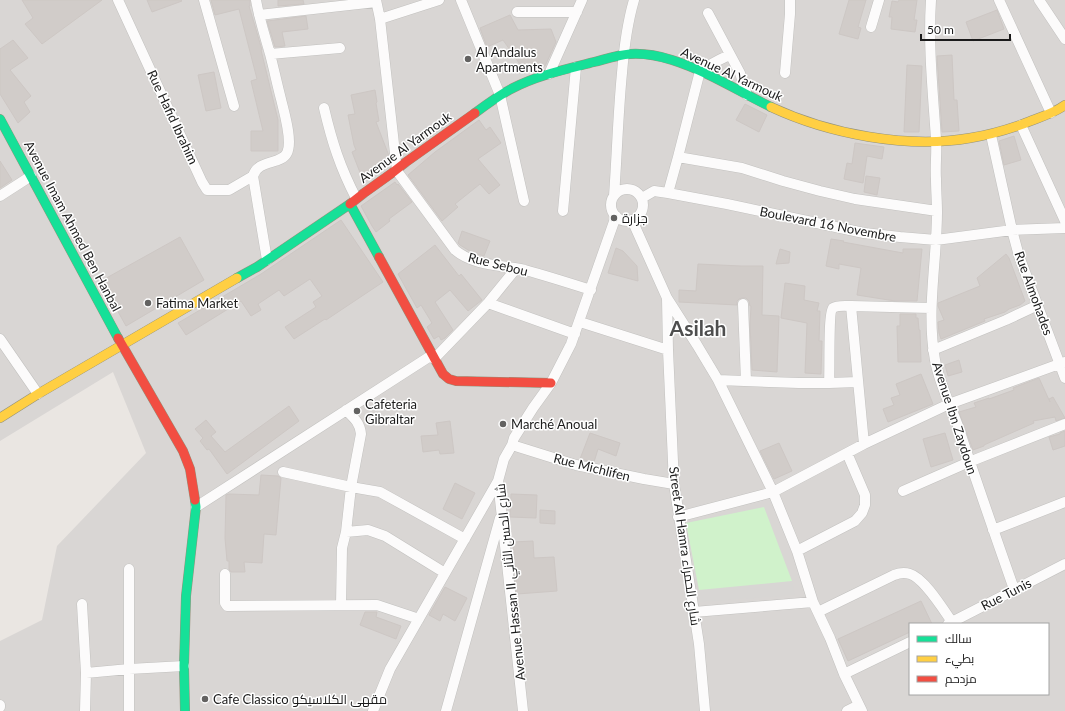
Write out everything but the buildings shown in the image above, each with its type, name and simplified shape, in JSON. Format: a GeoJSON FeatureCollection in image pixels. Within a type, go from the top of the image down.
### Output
{"type":"FeatureCollection","features":[{"type":"Feature","properties":{"kind":"street","name":"Rue Hafid Ibrahim"},"geometry":{"type":"LineString","coordinates":[[118,0],[207,190],[229,190],[253,176]]}},
{"type":"Feature","properties":{"kind":"street"},"geometry":{"type":"LineString","coordinates":[[204,0],[234,106]]}},
{"type":"Feature","properties":{"kind":"street"},"geometry":{"type":"LineString","coordinates":[[256,0],[289,133],[287,152],[284,157],[259,167],[254,171],[253,176],[267,260]]}},
{"type":"Feature","properties":{"kind":"street"},"geometry":{"type":"LineString","coordinates":[[380,19],[440,0]]}},
{"type":"Feature","properties":{"kind":"street"},"geometry":{"type":"LineString","coordinates":[[461,0],[500,95],[524,201]]}},
{"type":"Feature","properties":{"kind":"street"},"geometry":{"type":"LineString","coordinates":[[549,74],[582,0]]}},
{"type":"Feature","properties":{"kind":"street"},"geometry":{"type":"LineString","coordinates":[[614,196],[623,190],[629,189],[634,191],[642,198],[643,209],[636,218],[626,220],[616,216],[612,206],[614,196],[623,55],[629,15],[634,0]]}},
{"type":"Feature","properties":{"kind":"street"},"geometry":{"type":"LineString","coordinates":[[785,73],[790,0]]}},
{"type":"Feature","properties":{"kind":"street"},"geometry":{"type":"LineString","coordinates":[[871,28],[879,0]]}},
{"type":"Feature","properties":{"kind":"street","name":"Avenue Ibn Zaydoun"},"geometry":{"type":"LineString","coordinates":[[930,0],[936,142],[937,211],[931,308],[933,350],[940,382],[955,419],[1014,589]]}},
{"type":"Feature","properties":{"kind":"street"},"geometry":{"type":"LineString","coordinates":[[999,0],[1051,113]]}},
{"type":"Feature","properties":{"kind":"street"},"geometry":{"type":"LineString","coordinates":[[1039,0],[1065,40]]}},
{"type":"Feature","properties":{"kind":"street"},"geometry":{"type":"LineString","coordinates":[[259,15],[376,1],[380,19],[397,171]]}},
{"type":"Feature","properties":{"kind":"street"},"geometry":{"type":"LineString","coordinates":[[518,12],[577,12]]}},
{"type":"Feature","properties":{"kind":"street"},"geometry":{"type":"LineString","coordinates":[[708,13],[740,73],[747,94]]}},
{"type":"Feature","properties":{"kind":"street"},"geometry":{"type":"LineString","coordinates":[[270,54],[340,48]]}},
{"type":"Feature","properties":{"kind":"street","name":"Avenue Al Yarmouk"},"geometry":{"type":"LineString","coordinates":[[0,418],[38,394],[257,267],[397,171],[406,162],[500,95],[520,84],[549,74],[623,55],[651,55],[673,60],[700,71],[773,108],[816,124],[849,133],[881,139],[936,142],[991,135],[1064,109]]}},
{"type":"Feature","properties":{"kind":"street"},"geometry":{"type":"LineString","coordinates":[[668,193],[700,71],[719,59],[730,55]]}},
{"type":"Feature","properties":{"kind":"street"},"geometry":{"type":"LineString","coordinates":[[563,210],[576,67]]}},
{"type":"Feature","properties":{"kind":"street"},"geometry":{"type":"LineString","coordinates":[[324,108],[332,140],[353,201],[443,374],[449,379],[456,381],[552,383]]}},
{"type":"Feature","properties":{"kind":"street","name":"Avenue Imam Ahmed Ben Hanbal"},"geometry":{"type":"LineString","coordinates":[[0,119],[122,345],[183,451],[190,469],[196,507],[186,596],[184,666],[185,711]]}},
{"type":"Feature","properties":{"kind":"street"},"geometry":{"type":"LineString","coordinates":[[1021,125],[1065,221]]}},
{"type":"Feature","properties":{"kind":"street","name":"Rue Almohades"},"geometry":{"type":"LineString","coordinates":[[991,135],[1019,256],[1062,363],[1065,378]]}},
{"type":"Feature","properties":{"kind":"street"},"geometry":{"type":"LineString","coordinates":[[678,157],[742,168],[798,185],[855,199],[937,211]]}},
{"type":"Feature","properties":{"kind":"street","name":"Rue Sebou"},"geometry":{"type":"LineString","coordinates":[[397,171],[455,250],[462,255],[478,262],[525,270],[591,290]]}},
{"type":"Feature","properties":{"kind":"street"},"geometry":{"type":"LineString","coordinates":[[0,196],[31,176]]}},
{"type":"Feature","properties":{"kind":"street","name":"Boulevard 16 Novembre"},"geometry":{"type":"LineString","coordinates":[[642,198],[654,191],[668,193],[864,233],[936,240],[1012,230],[1065,228]]}},
{"type":"Feature","properties":{"kind":"street","name":"Avenue Hassan II شارع الحسن الثاني"},"geometry":{"type":"LineString","coordinates":[[524,711],[498,481],[504,459],[512,445],[514,438],[533,408],[552,383],[567,354],[580,322],[616,216]]}},
{"type":"Feature","properties":{"kind":"street","name":"Street Al Hamra شارع الحمراء"},"geometry":{"type":"LineString","coordinates":[[632,220],[667,298],[674,484],[699,644],[705,711]]}},
{"type":"Feature","properties":{"kind":"street"},"geometry":{"type":"LineString","coordinates":[[196,507],[346,410],[433,357],[488,303],[514,271],[518,269]]}},
{"type":"Feature","properties":{"kind":"street"},"geometry":{"type":"LineString","coordinates":[[667,298],[718,380],[773,492],[797,551],[813,602],[860,708],[847,711]]}},
{"type":"Feature","properties":{"kind":"street"},"geometry":{"type":"LineString","coordinates":[[488,303],[575,334]]}},
{"type":"Feature","properties":{"kind":"street"},"geometry":{"type":"LineString","coordinates":[[742,304],[746,380]]}},
{"type":"Feature","properties":{"kind":"street"},"geometry":{"type":"LineString","coordinates":[[933,350],[1038,305]]}},
{"type":"Feature","properties":{"kind":"street"},"geometry":{"type":"LineString","coordinates":[[829,383],[830,324],[832,308],[837,306],[851,306],[931,308]]}},
{"type":"Feature","properties":{"kind":"street"},"geometry":{"type":"LineString","coordinates":[[851,306],[864,444]]}},
{"type":"Feature","properties":{"kind":"street"},"geometry":{"type":"LineString","coordinates":[[580,322],[668,350]]}},
{"type":"Feature","properties":{"kind":"street"},"geometry":{"type":"LineString","coordinates":[[1,344],[38,394]]}},
{"type":"Feature","properties":{"kind":"street"},"geometry":{"type":"LineString","coordinates":[[678,517],[773,492],[864,444],[949,404],[1062,363]]}},
{"type":"Feature","properties":{"kind":"street"},"geometry":{"type":"LineString","coordinates":[[718,380],[799,383],[858,382]]}},
{"type":"Feature","properties":{"kind":"street"},"geometry":{"type":"LineString","coordinates":[[341,605],[342,548],[346,532],[351,487],[361,434],[358,422],[346,410]]}},
{"type":"Feature","properties":{"kind":"street"},"geometry":{"type":"LineString","coordinates":[[903,491],[969,462],[1065,424]]}},
{"type":"Feature","properties":{"kind":"street","name":"Rue Michlifen"},"geometry":{"type":"LineString","coordinates":[[512,445],[576,465],[644,480],[674,484]]}},
{"type":"Feature","properties":{"kind":"street"},"geometry":{"type":"LineString","coordinates":[[797,551],[855,521],[862,512],[865,505],[864,495],[847,453]]}},
{"type":"Feature","properties":{"kind":"street"},"geometry":{"type":"LineString","coordinates":[[283,472],[380,492],[464,540]]}},
{"type":"Feature","properties":{"kind":"street"},"geometry":{"type":"LineString","coordinates":[[374,711],[390,669],[498,481]]}},
{"type":"Feature","properties":{"kind":"street"},"geometry":{"type":"LineString","coordinates":[[993,530],[1065,502]]}},
{"type":"Feature","properties":{"kind":"street"},"geometry":{"type":"LineString","coordinates":[[446,711],[501,514]]}},
{"type":"Feature","properties":{"kind":"street"},"geometry":{"type":"LineString","coordinates":[[346,532],[368,530],[385,536],[445,573]]}},
{"type":"Feature","properties":{"kind":"street","name":"Rue Tunis"},"geometry":{"type":"LineString","coordinates":[[950,623],[1065,564]]}},
{"type":"Feature","properties":{"kind":"street"},"geometry":{"type":"LineString","coordinates":[[129,569],[129,711]]}},
{"type":"Feature","properties":{"kind":"street"},"geometry":{"type":"LineString","coordinates":[[818,612],[901,573],[910,574],[918,578],[929,590],[950,623]]}},
{"type":"Feature","properties":{"kind":"street"},"geometry":{"type":"LineString","coordinates":[[225,574],[225,604],[227,606],[376,605],[419,619]]}},
{"type":"Feature","properties":{"kind":"street"},"geometry":{"type":"LineString","coordinates":[[694,612],[813,602]]}},
{"type":"Feature","properties":{"kind":"street"},"geometry":{"type":"LineString","coordinates":[[82,604],[86,673],[85,711]]}},
{"type":"Feature","properties":{"kind":"street"},"geometry":{"type":"LineString","coordinates":[[844,674],[909,642]]}},
{"type":"Feature","properties":{"kind":"street"},"geometry":{"type":"LineString","coordinates":[[86,673],[184,666]]}},
{"type":"Feature","properties":{"kind":"shaded area"},"geometry":{"type":"Polygon","coordinates":[[[0,0],[1065,0],[1065,711],[0,711],[0,641],[42,620],[57,546],[146,453],[113,372],[0,441],[0,0]]]}},
{"type":"Feature","properties":{"kind":"shaded area"},"geometry":{"type":"Polygon","coordinates":[[[792,581],[795,595],[700,602],[699,590],[792,581]]]}},
{"type":"Feature","properties":{"kind":"green space"},"geometry":{"type":"Polygon","coordinates":[[[764,507],[792,581],[699,590],[686,523],[764,507]]]}},
{"type":"Feature","properties":{"kind":"traffic: fast"},"geometry":{"type":"LineString","coordinates":[[475,113],[513,88],[532,79],[612,57],[635,54],[657,56],[685,65],[710,75],[771,107]]}},
{"type":"Feature","properties":{"kind":"traffic: fast"},"geometry":{"type":"LineString","coordinates":[[0,119],[118,338]]}},
{"type":"Feature","properties":{"kind":"traffic: fast"},"geometry":{"type":"LineString","coordinates":[[237,278],[257,267],[350,204],[379,257]]}},
{"type":"Feature","properties":{"kind":"traffic: fast"},"geometry":{"type":"LineString","coordinates":[[185,711],[184,666],[186,596],[196,507],[195,500]]}},
{"type":"Feature","properties":{"kind":"traffic: slow"},"geometry":{"type":"LineString","coordinates":[[771,107],[794,117],[843,132],[869,137],[920,142],[946,141],[991,134],[1045,116],[1065,105]]}},
{"type":"Feature","properties":{"kind":"traffic: slow"},"geometry":{"type":"LineString","coordinates":[[0,418],[38,394],[237,278]]}},
{"type":"Feature","properties":{"kind":"traffic: jam"},"geometry":{"type":"LineString","coordinates":[[350,204],[475,113]]}},
{"type":"Feature","properties":{"kind":"traffic: jam"},"geometry":{"type":"LineString","coordinates":[[379,257],[443,374],[449,379],[456,381],[551,383]]}},
{"type":"Feature","properties":{"kind":"traffic: jam"},"geometry":{"type":"LineString","coordinates":[[118,338],[183,451],[190,469],[195,500]]}},
{"type":"Feature","properties":{"kind":"place","name":"Al Andalus Apartments"},"geometry":{"type":"Point","coordinates":[468,59]}},
{"type":"Feature","properties":{"kind":"place","name":"جزارة"},"geometry":{"type":"Point","coordinates":[614,218]}},
{"type":"Feature","properties":{"kind":"place","name":"Fatima Market"},"geometry":{"type":"Point","coordinates":[148,303]}},
{"type":"Feature","properties":{"kind":"place","name":"Cafeteria Gibraltar"},"geometry":{"type":"Point","coordinates":[357,411]}},
{"type":"Feature","properties":{"kind":"place","name":"Marché Anoual"},"geometry":{"type":"Point","coordinates":[503,424]}},
{"type":"Feature","properties":{"kind":"place","name":"Cafe Classico مقهى الكلاسيكو"},"geometry":{"type":"Point","coordinates":[205,699]}},
{"type":"Feature","properties":{"kind":"district","name":"Asilah"},"geometry":{"type":"Point","coordinates":[698,329]}}]}
